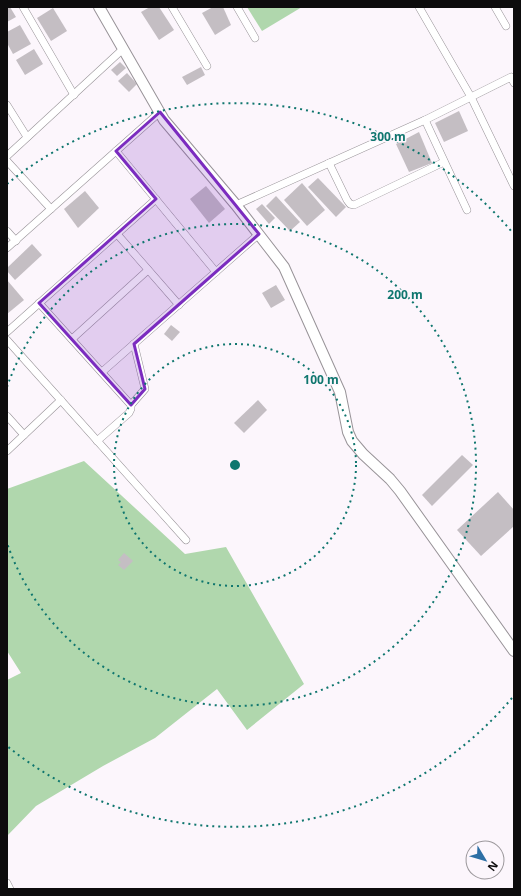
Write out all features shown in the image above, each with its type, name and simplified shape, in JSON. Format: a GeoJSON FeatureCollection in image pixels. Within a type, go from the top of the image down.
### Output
{"type":"FeatureCollection","features":[{"type":"Feature","properties":{"kind":"street"},"geometry":{"type":"LineString","coordinates":[[23,7],[74,95]]}},
{"type":"Feature","properties":{"kind":"street"},"geometry":{"type":"LineString","coordinates":[[100,7],[164,120],[236,205],[284,267],[337,383],[348,432],[352,441],[400,491],[514,651]]}},
{"type":"Feature","properties":{"kind":"street"},"geometry":{"type":"LineString","coordinates":[[172,7],[207,66]]}},
{"type":"Feature","properties":{"kind":"street"},"geometry":{"type":"LineString","coordinates":[[237,7],[255,38]]}},
{"type":"Feature","properties":{"kind":"street"},"geometry":{"type":"LineString","coordinates":[[419,7],[471,97],[514,186]]}},
{"type":"Feature","properties":{"kind":"street"},"geometry":{"type":"LineString","coordinates":[[495,7],[506,26]]}},
{"type":"Feature","properties":{"kind":"street"},"geometry":{"type":"LineString","coordinates":[[7,156],[123,49]]}},
{"type":"Feature","properties":{"kind":"street"},"geometry":{"type":"LineString","coordinates":[[236,205],[425,120],[511,77],[514,83]]}},
{"type":"Feature","properties":{"kind":"street"},"geometry":{"type":"LineString","coordinates":[[7,105],[27,137]]}},
{"type":"Feature","properties":{"kind":"street"},"geometry":{"type":"LineString","coordinates":[[7,248],[160,112]]}},
{"type":"Feature","properties":{"kind":"street"},"geometry":{"type":"LineString","coordinates":[[425,120],[467,210]]}},
{"type":"Feature","properties":{"kind":"street"},"geometry":{"type":"LineString","coordinates":[[116,151],[216,272]]}},
{"type":"Feature","properties":{"kind":"street"},"geometry":{"type":"LineString","coordinates":[[7,161],[51,209]]}},
{"type":"Feature","properties":{"kind":"street"},"geometry":{"type":"LineString","coordinates":[[329,163],[347,200],[350,204],[354,205],[444,162]]}},
{"type":"Feature","properties":{"kind":"street"},"geometry":{"type":"LineString","coordinates":[[7,332],[156,199]]}},
{"type":"Feature","properties":{"kind":"street"},"geometry":{"type":"LineString","coordinates":[[7,231],[16,241]]}},
{"type":"Feature","properties":{"kind":"street"},"geometry":{"type":"LineString","coordinates":[[117,234],[179,305]]}},
{"type":"Feature","properties":{"kind":"street"},"geometry":{"type":"LineString","coordinates":[[102,372],[259,234]]}},
{"type":"Feature","properties":{"kind":"street"},"geometry":{"type":"LineString","coordinates":[[72,339],[148,270]]}},
{"type":"Feature","properties":{"kind":"street"},"geometry":{"type":"LineString","coordinates":[[39,303],[131,405]]}},
{"type":"Feature","properties":{"kind":"street"},"geometry":{"type":"LineString","coordinates":[[7,340],[186,540]]}},
{"type":"Feature","properties":{"kind":"street"},"geometry":{"type":"LineString","coordinates":[[98,441],[129,413],[131,405],[145,389],[134,344]]}},
{"type":"Feature","properties":{"kind":"street"},"geometry":{"type":"LineString","coordinates":[[7,451],[61,400]]}},
{"type":"Feature","properties":{"kind":"street"},"geometry":{"type":"LineString","coordinates":[[7,416],[24,435]]}},
{"type":"Feature","properties":{"kind":"street"},"geometry":{"type":"LineString","coordinates":[[7,883],[10,889]]}},
{"type":"Feature","properties":{"kind":"highlighted area"},"geometry":{"type":"Polygon","coordinates":[[[160,112],[259,234],[134,344],[145,389],[131,405],[39,303],[156,199],[116,151],[160,112]]]}},
{"type":"Feature","properties":{"kind":"green space"},"geometry":{"type":"Polygon","coordinates":[[[247,7],[302,7],[262,31],[247,7]]]}},
{"type":"Feature","properties":{"kind":"green space"},"geometry":{"type":"Polygon","coordinates":[[[84,461],[185,554],[226,547],[304,684],[247,730],[217,689],[155,738],[103,766],[36,806],[7,836],[7,680],[21,673],[7,651],[7,489],[84,461]]]}},
{"type":"Feature","properties":{"kind":"building"},"geometry":{"type":"Polygon","coordinates":[[[7,7],[10,7],[16,17],[7,22],[7,7]]]}},
{"type":"Feature","properties":{"kind":"building"},"geometry":{"type":"Polygon","coordinates":[[[150,7],[159,7],[174,30],[159,40],[141,12],[150,7]]]}},
{"type":"Feature","properties":{"kind":"building"},"geometry":{"type":"Polygon","coordinates":[[[213,7],[223,7],[231,25],[215,35],[202,13],[213,7]]]}},
{"type":"Feature","properties":{"kind":"building"},"geometry":{"type":"Polygon","coordinates":[[[53,8],[67,31],[51,41],[37,18],[53,8]]]}},
{"type":"Feature","properties":{"kind":"building"},"geometry":{"type":"Polygon","coordinates":[[[20,25],[31,44],[13,54],[7,43],[7,32],[20,25]]]}},
{"type":"Feature","properties":{"kind":"building"},"geometry":{"type":"Polygon","coordinates":[[[34,49],[43,64],[25,75],[16,60],[34,49]]]}},
{"type":"Feature","properties":{"kind":"building"},"geometry":{"type":"Polygon","coordinates":[[[120,62],[126,68],[117,76],[111,70],[120,62]]]}},
{"type":"Feature","properties":{"kind":"building"},"geometry":{"type":"Polygon","coordinates":[[[201,67],[205,75],[187,85],[182,77],[201,67]]]}},
{"type":"Feature","properties":{"kind":"building"},"geometry":{"type":"Polygon","coordinates":[[[127,73],[137,84],[129,92],[118,81],[127,73]]]}},
{"type":"Feature","properties":{"kind":"building"},"geometry":{"type":"Polygon","coordinates":[[[459,111],[468,131],[444,142],[435,123],[459,111]]]}},
{"type":"Feature","properties":{"kind":"building"},"geometry":{"type":"Polygon","coordinates":[[[419,132],[432,163],[409,172],[396,144],[419,132]]]}},
{"type":"Feature","properties":{"kind":"building"},"geometry":{"type":"Polygon","coordinates":[[[318,178],[346,207],[336,217],[308,187],[318,178]]]}},
{"type":"Feature","properties":{"kind":"building"},"geometry":{"type":"Polygon","coordinates":[[[302,183],[325,210],[307,226],[284,200],[302,183]]]}},
{"type":"Feature","properties":{"kind":"building"},"geometry":{"type":"Polygon","coordinates":[[[206,186],[225,209],[209,223],[190,199],[206,186]]]}},
{"type":"Feature","properties":{"kind":"building"},"geometry":{"type":"Polygon","coordinates":[[[85,191],[99,208],[78,228],[64,209],[85,191]]]}},
{"type":"Feature","properties":{"kind":"building"},"geometry":{"type":"Polygon","coordinates":[[[276,196],[300,222],[290,231],[266,206],[276,196]]]}},
{"type":"Feature","properties":{"kind":"building"},"geometry":{"type":"Polygon","coordinates":[[[262,204],[275,218],[269,224],[256,209],[262,204]]]}},
{"type":"Feature","properties":{"kind":"building"},"geometry":{"type":"Polygon","coordinates":[[[32,244],[42,255],[15,280],[7,271],[7,268],[32,244]]]}},
{"type":"Feature","properties":{"kind":"building"},"geometry":{"type":"Polygon","coordinates":[[[7,280],[24,300],[7,314],[7,280]]]}},
{"type":"Feature","properties":{"kind":"building"},"geometry":{"type":"Polygon","coordinates":[[[276,285],[285,300],[271,308],[262,293],[276,285]]]}},
{"type":"Feature","properties":{"kind":"building"},"geometry":{"type":"Polygon","coordinates":[[[171,325],[180,332],[172,341],[164,334],[171,325]]]}},
{"type":"Feature","properties":{"kind":"building"},"geometry":{"type":"Polygon","coordinates":[[[258,400],[267,410],[244,433],[234,423],[258,400]]]}},
{"type":"Feature","properties":{"kind":"building"},"geometry":{"type":"Polygon","coordinates":[[[462,455],[473,465],[432,506],[422,495],[462,455]]]}},
{"type":"Feature","properties":{"kind":"building"},"geometry":{"type":"Polygon","coordinates":[[[498,492],[514,510],[514,526],[481,556],[457,530],[498,492]]]}},
{"type":"Feature","properties":{"kind":"building"},"geometry":{"type":"Polygon","coordinates":[[[124,553],[133,561],[124,570],[118,565],[121,562],[118,560],[124,553]]]}}]}
